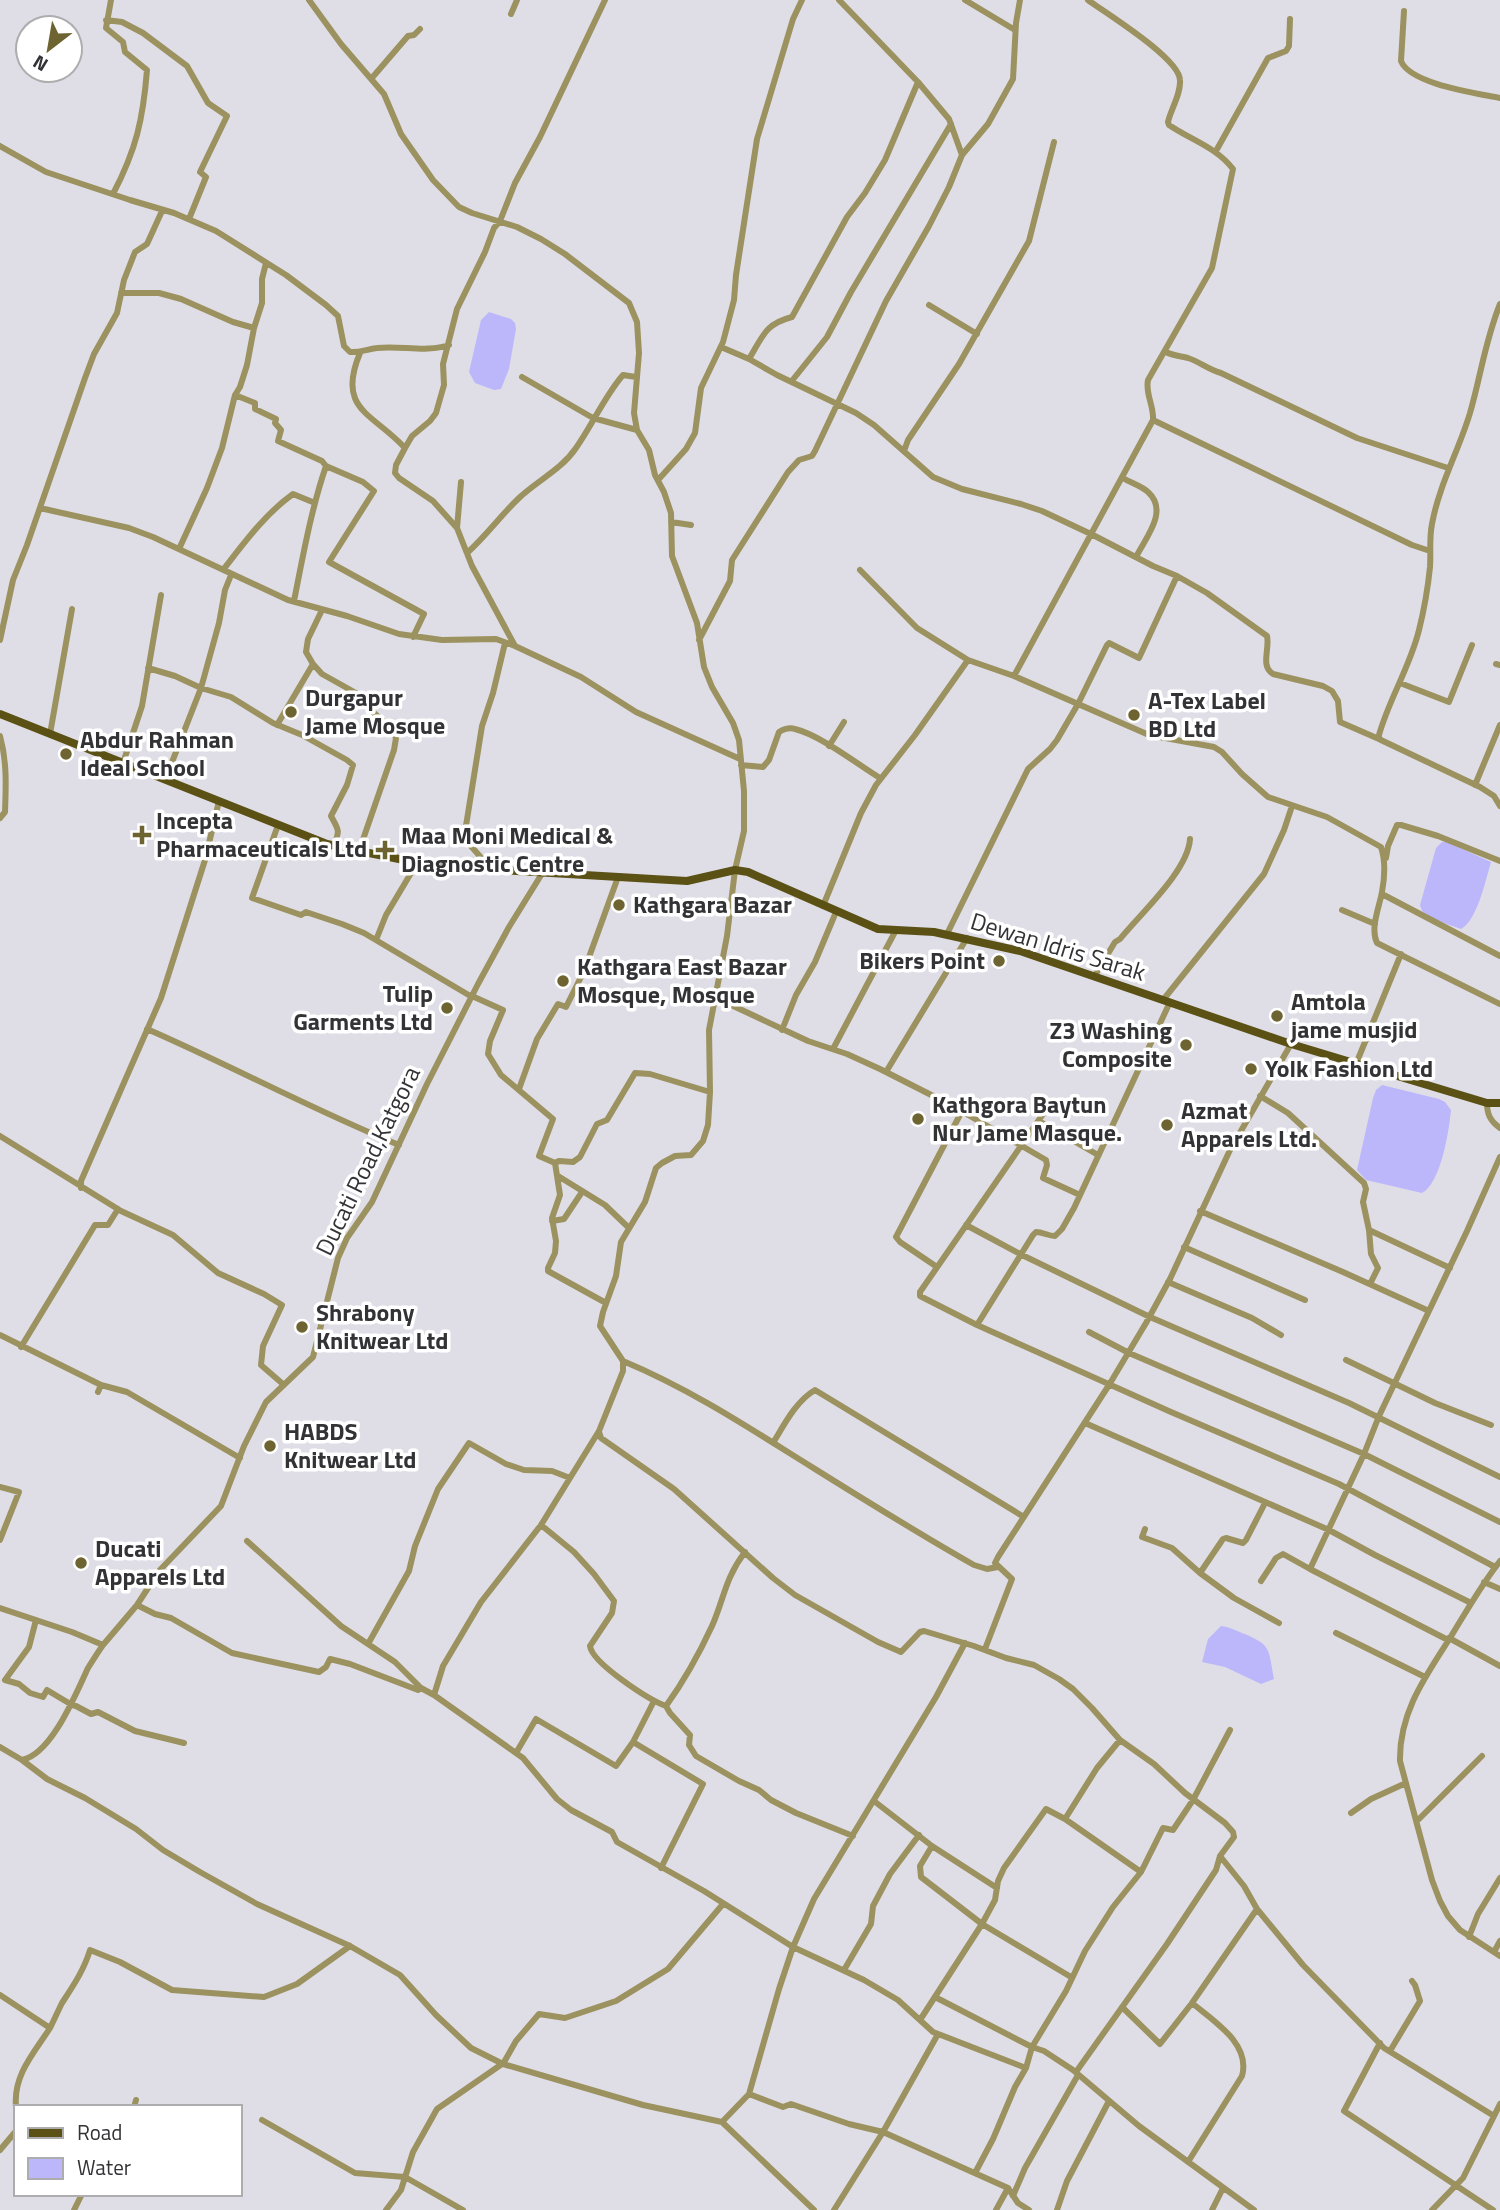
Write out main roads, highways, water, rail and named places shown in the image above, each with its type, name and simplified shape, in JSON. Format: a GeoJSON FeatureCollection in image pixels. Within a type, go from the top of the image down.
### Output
{"type":"FeatureCollection","features":[{"type":"Feature","properties":{"kind":"main road","name":"Dewan Idris Sarak"},"geometry":{"type":"LineString","coordinates":[[0,714],[334,846],[434,866],[492,870],[687,881],[735,870],[748,872],[878,929],[947,934],[1020,951],[1291,1044],[1487,1103],[1500,1103]]}},
{"type":"Feature","properties":{"kind":"water"},"geometry":{"type":"Polygon","coordinates":[[[489,312],[511,319],[516,329],[509,369],[501,389],[494,390],[475,383],[469,372],[481,320],[489,312]]]}},
{"type":"Feature","properties":{"kind":"water"},"geometry":{"type":"Polygon","coordinates":[[[1442,842],[1491,862],[1472,918],[1461,929],[1435,920],[1422,911],[1420,905],[1436,848],[1442,842]]]}},
{"type":"Feature","properties":{"kind":"water"},"geometry":{"type":"Polygon","coordinates":[[[1382,1085],[1439,1099],[1451,1110],[1439,1168],[1429,1187],[1422,1193],[1366,1180],[1357,1170],[1373,1098],[1382,1085]]]}},
{"type":"Feature","properties":{"kind":"water"},"geometry":{"type":"Polygon","coordinates":[[[1221,1626],[1252,1637],[1264,1645],[1269,1654],[1274,1679],[1261,1684],[1225,1667],[1202,1662],[1208,1639],[1221,1626]]]}},
{"type":"Feature","properties":{"kind":"place","name":"Durgapur Jame Mosque"},"geometry":{"type":"Point","coordinates":[291,712]}},
{"type":"Feature","properties":{"kind":"place","name":"A-Tex Label BD Ltd"},"geometry":{"type":"Point","coordinates":[1134,715]}},
{"type":"Feature","properties":{"kind":"place","name":"Abdur Rahman Ideal School"},"geometry":{"type":"Point","coordinates":[66,754]}},
{"type":"Feature","properties":{"kind":"place","name":"Incepta Pharmaceuticals Ltd"},"geometry":{"type":"Point","coordinates":[142,835]}},
{"type":"Feature","properties":{"kind":"place","name":"Maa Moni Medical & Diagnostic Centre"},"geometry":{"type":"Point","coordinates":[385,850]}},
{"type":"Feature","properties":{"kind":"place","name":"Kathgara Bazar"},"geometry":{"type":"Point","coordinates":[619,905]}},
{"type":"Feature","properties":{"kind":"place","name":"Bikers Point"},"geometry":{"type":"Point","coordinates":[999,961]}},
{"type":"Feature","properties":{"kind":"place","name":"Kathgara East Bazar Mosque, Mosque"},"geometry":{"type":"Point","coordinates":[563,981]}},
{"type":"Feature","properties":{"kind":"place","name":"Tulip Garments Ltd"},"geometry":{"type":"Point","coordinates":[447,1008]}},
{"type":"Feature","properties":{"kind":"place","name":"Amtola jame musjid"},"geometry":{"type":"Point","coordinates":[1277,1016]}},
{"type":"Feature","properties":{"kind":"place","name":"Z3 Washing Composite"},"geometry":{"type":"Point","coordinates":[1186,1045]}},
{"type":"Feature","properties":{"kind":"place","name":"Yolk Fashion Ltd"},"geometry":{"type":"Point","coordinates":[1251,1069]}},
{"type":"Feature","properties":{"kind":"place","name":"Kathgora Baytun Nur Jame Masque."},"geometry":{"type":"Point","coordinates":[918,1119]}},
{"type":"Feature","properties":{"kind":"place","name":"Azmat Apparels Ltd."},"geometry":{"type":"Point","coordinates":[1167,1125]}},
{"type":"Feature","properties":{"kind":"place","name":"Shrabony Knitwear Ltd"},"geometry":{"type":"Point","coordinates":[302,1327]}},
{"type":"Feature","properties":{"kind":"place","name":"HABDS Knitwear Ltd"},"geometry":{"type":"Point","coordinates":[270,1446]}},
{"type":"Feature","properties":{"kind":"place","name":"Ducati Apparels Ltd"},"geometry":{"type":"Point","coordinates":[81,1563]}}]}
